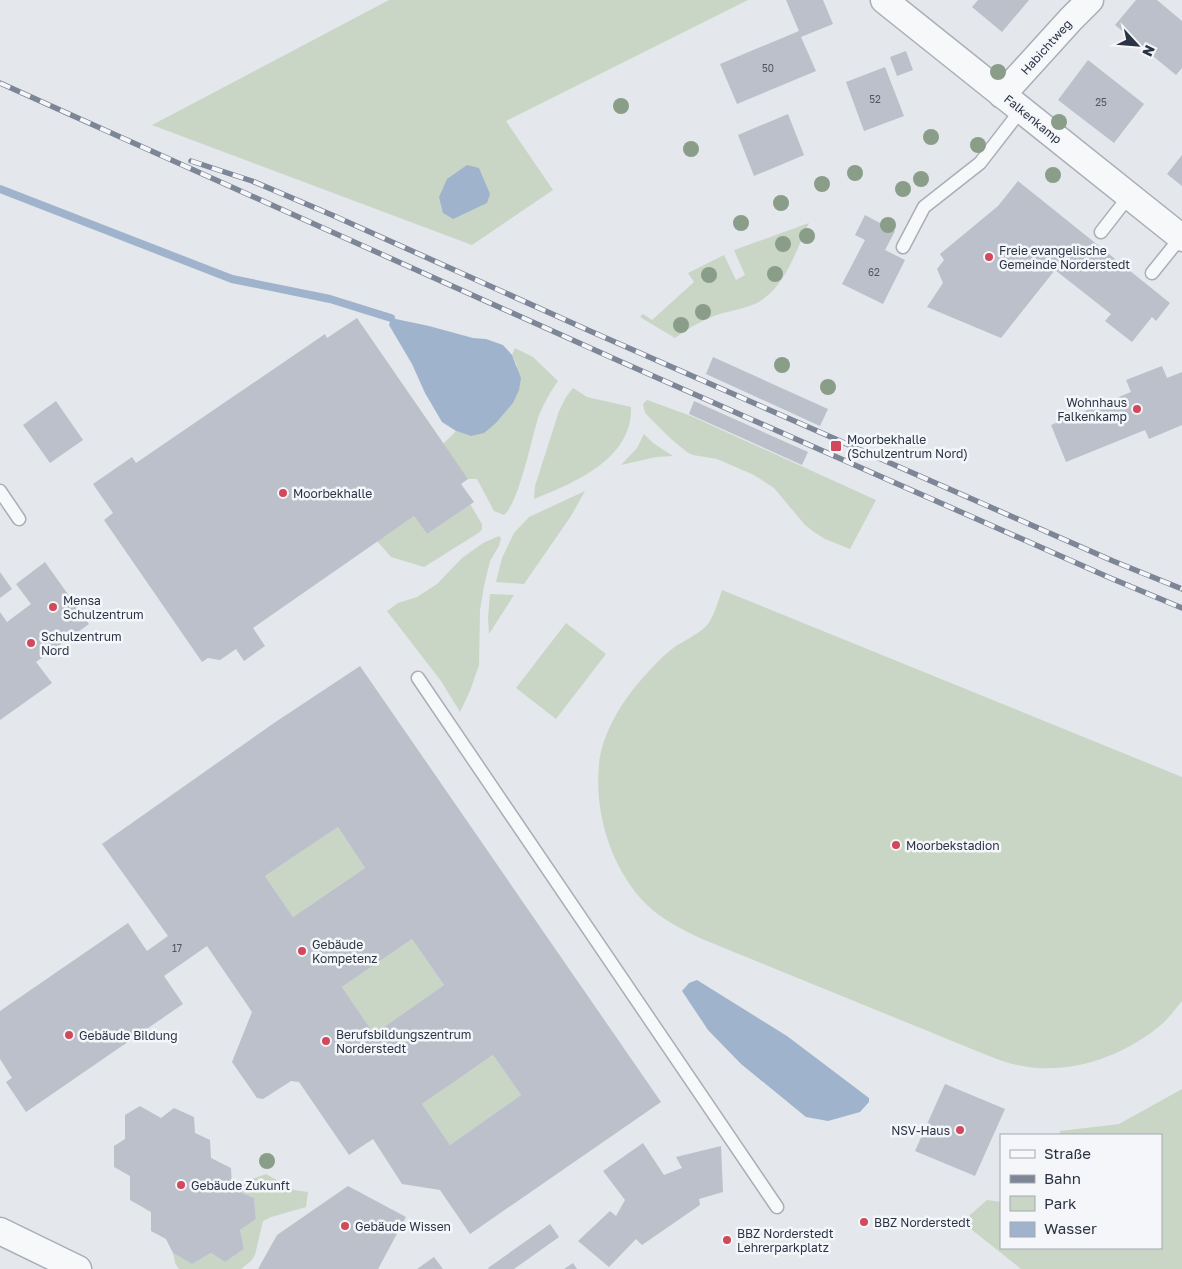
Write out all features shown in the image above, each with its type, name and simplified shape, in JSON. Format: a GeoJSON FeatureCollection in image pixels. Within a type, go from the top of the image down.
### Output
{"type":"FeatureCollection","features":[{"type":"Feature","properties":{"kind":"street","name":"Falkenkamp"},"geometry":{"type":"LineString","coordinates":[[884,0],[1181,238]]}},
{"type":"Feature","properties":{"kind":"street","name":"Habichtweg"},"geometry":{"type":"LineString","coordinates":[[1012,102],[1090,0]]}},
{"type":"Feature","properties":{"kind":"street"},"geometry":{"type":"LineString","coordinates":[[0,1231],[78,1269]]}},
{"type":"Feature","properties":{"kind":"lane"},"geometry":{"type":"LineString","coordinates":[[903,247],[924,207],[980,162],[1012,102]]}},
{"type":"Feature","properties":{"kind":"lane"},"geometry":{"type":"LineString","coordinates":[[1101,232],[1129,196]]}},
{"type":"Feature","properties":{"kind":"lane"},"geometry":{"type":"LineString","coordinates":[[1152,273],[1181,238]]}},
{"type":"Feature","properties":{"kind":"lane"},"geometry":{"type":"LineString","coordinates":[[0,491],[20,519]]}},
{"type":"Feature","properties":{"kind":"lane"},"geometry":{"type":"LineString","coordinates":[[418,678],[777,1207]]}},
{"type":"Feature","properties":{"kind":"green space"},"geometry":{"type":"Polygon","coordinates":[[[389,0],[748,0],[506,121],[553,190],[472,245],[152,125],[389,0]]]}},
{"type":"Feature","properties":{"kind":"green space"},"geometry":{"type":"Polygon","coordinates":[[[809,223],[783,278],[776,288],[757,303],[710,317],[675,338],[640,317],[643,314],[652,320],[694,282],[688,273],[724,255],[736,280],[745,275],[734,250],[809,223]]]}},
{"type":"Feature","properties":{"kind":"green space"},"geometry":{"type":"Polygon","coordinates":[[[515,348],[533,357],[558,381],[539,415],[520,484],[510,508],[504,515],[494,511],[477,479],[468,479],[443,444],[456,431],[471,436],[496,423],[513,403],[517,365],[512,355],[515,348]]]}},
{"type":"Feature","properties":{"kind":"green space"},"geometry":{"type":"Polygon","coordinates":[[[573,388],[587,397],[631,407],[629,425],[622,441],[612,455],[598,466],[583,477],[534,499],[535,486],[559,411],[573,388]]]}},
{"type":"Feature","properties":{"kind":"green space"},"geometry":{"type":"Polygon","coordinates":[[[647,400],[691,416],[876,500],[850,549],[825,539],[814,532],[805,525],[774,488],[754,475],[717,459],[693,455],[687,452],[645,413],[643,404],[647,400]]]}},
{"type":"Feature","properties":{"kind":"green space"},"geometry":{"type":"Polygon","coordinates":[[[644,434],[653,443],[673,456],[656,457],[621,465],[637,448],[644,434]]]}},
{"type":"Feature","properties":{"kind":"green space"},"geometry":{"type":"Polygon","coordinates":[[[585,491],[571,516],[524,584],[496,582],[502,558],[514,533],[529,517],[585,491]]]}},
{"type":"Feature","properties":{"kind":"green space"},"geometry":{"type":"Polygon","coordinates":[[[470,504],[482,524],[480,532],[424,567],[391,557],[377,541],[414,516],[427,534],[470,504]]]}},
{"type":"Feature","properties":{"kind":"green space"},"geometry":{"type":"Polygon","coordinates":[[[499,536],[501,538],[499,546],[490,561],[480,610],[479,665],[460,712],[441,681],[387,611],[398,603],[417,597],[437,584],[462,558],[483,543],[499,536]]]}},
{"type":"Feature","properties":{"kind":"green space","name":"Moorbekstadion"},"geometry":{"type":"Polygon","coordinates":[[[722,590],[1182,777],[1182,1001],[1165,1022],[1134,1044],[1104,1058],[1087,1063],[1054,1068],[1018,1065],[989,1056],[702,939],[666,920],[647,905],[624,875],[608,841],[599,803],[600,755],[611,724],[629,695],[667,653],[707,625],[714,614],[722,590]]]}},
{"type":"Feature","properties":{"kind":"green space"},"geometry":{"type":"Polygon","coordinates":[[[490,594],[514,595],[489,634],[488,618],[490,594]]]}},
{"type":"Feature","properties":{"kind":"green space"},"geometry":{"type":"Polygon","coordinates":[[[566,623],[606,654],[556,719],[516,688],[566,623]]]}},
{"type":"Feature","properties":{"kind":"green space"},"geometry":{"type":"Polygon","coordinates":[[[338,827],[365,868],[293,917],[265,876],[338,827]]]}},
{"type":"Feature","properties":{"kind":"green space"},"geometry":{"type":"Polygon","coordinates":[[[412,939],[444,985],[374,1034],[342,987],[412,939]]]}},
{"type":"Feature","properties":{"kind":"green space"},"geometry":{"type":"Polygon","coordinates":[[[493,1055],[521,1095],[450,1145],[422,1104],[493,1055]]]}},
{"type":"Feature","properties":{"kind":"green space"},"geometry":{"type":"Polygon","coordinates":[[[1182,1089],[1182,1269],[1021,1269],[962,1222],[987,1200],[1000,1202],[1000,1249],[1162,1249],[1162,1134],[1059,1134],[1060,1131],[1119,1124],[1182,1089]]]}},
{"type":"Feature","properties":{"kind":"green space"},"geometry":{"type":"Polygon","coordinates":[[[266,1174],[294,1190],[308,1192],[306,1207],[263,1221],[255,1255],[241,1269],[179,1269],[175,1263],[173,1253],[192,1264],[211,1253],[225,1262],[244,1249],[240,1230],[256,1219],[254,1198],[239,1191],[246,1181],[266,1174]]]}},
{"type":"Feature","properties":{"kind":"water"},"geometry":{"type":"Polygon","coordinates":[[[467,165],[479,168],[490,194],[487,203],[453,219],[443,213],[439,197],[447,179],[467,165]]]}},
{"type":"Feature","properties":{"kind":"water"},"geometry":{"type":"Polygon","coordinates":[[[391,318],[473,338],[486,339],[503,345],[512,355],[521,378],[519,390],[513,403],[496,423],[484,433],[471,436],[456,431],[442,422],[389,325],[391,318]]]}},
{"type":"Feature","properties":{"kind":"water"},"geometry":{"type":"Polygon","coordinates":[[[697,980],[787,1036],[869,1098],[869,1102],[860,1112],[828,1121],[806,1117],[741,1064],[708,1030],[682,991],[689,983],[697,980]]]}},
{"type":"Feature","properties":{"kind":"building"},"geometry":{"type":"Polygon","coordinates":[[[786,0],[823,0],[833,24],[801,37],[816,71],[737,104],[720,64],[799,31],[786,0]]]}},
{"type":"Feature","properties":{"kind":"building"},"geometry":{"type":"Polygon","coordinates":[[[978,0],[1029,0],[1002,32],[972,7],[978,0]]]}},
{"type":"Feature","properties":{"kind":"building"},"geometry":{"type":"Polygon","coordinates":[[[1136,0],[1157,0],[1182,21],[1182,68],[1176,75],[1115,25],[1136,0]]]}},
{"type":"Feature","properties":{"kind":"building"},"geometry":{"type":"Polygon","coordinates":[[[906,51],[913,70],[897,76],[890,57],[906,51]]]}},
{"type":"Feature","properties":{"kind":"building"},"geometry":{"type":"Polygon","coordinates":[[[1088,60],[1144,104],[1114,143],[1058,100],[1088,60]]]}},
{"type":"Feature","properties":{"kind":"building"},"geometry":{"type":"Polygon","coordinates":[[[885,67],[904,116],[864,131],[846,82],[885,67]]]}},
{"type":"Feature","properties":{"kind":"building"},"geometry":{"type":"Polygon","coordinates":[[[788,114],[804,155],[754,176],[738,135],[788,114]]]}},
{"type":"Feature","properties":{"kind":"building"},"geometry":{"type":"Polygon","coordinates":[[[1182,155],[1182,186],[1167,174],[1182,155]]]}},
{"type":"Feature","properties":{"kind":"building"},"geometry":{"type":"Polygon","coordinates":[[[1018,181],[1170,303],[1156,321],[1152,317],[1132,342],[1105,321],[1111,314],[1055,270],[1001,338],[927,307],[943,283],[937,269],[944,260],[940,254],[998,206],[1018,181]]]}},
{"type":"Feature","properties":{"kind":"building"},"geometry":{"type":"Polygon","coordinates":[[[865,215],[895,231],[885,250],[905,260],[883,304],[842,284],[865,240],[855,235],[865,215]]]}},
{"type":"Feature","properties":{"kind":"building","name":"Moorbekhalle"},"geometry":{"type":"Polygon","coordinates":[[[357,318],[468,479],[461,484],[474,502],[427,534],[414,516],[253,628],[265,646],[244,661],[236,649],[220,660],[208,658],[202,662],[104,520],[113,513],[93,484],[132,457],[136,463],[325,334],[327,338],[357,318]]]}},
{"type":"Feature","properties":{"kind":"building"},"geometry":{"type":"Polygon","coordinates":[[[713,357],[828,409],[820,426],[706,374],[713,357]]]}},
{"type":"Feature","properties":{"kind":"building","name":"Wohnhaus Falkenkamp"},"geometry":{"type":"Polygon","coordinates":[[[1162,366],[1167,378],[1182,372],[1182,425],[1149,439],[1145,430],[1066,462],[1051,425],[1131,392],[1126,380],[1162,366]]]}},
{"type":"Feature","properties":{"kind":"building"},"geometry":{"type":"Polygon","coordinates":[[[56,401],[83,440],[50,463],[23,425],[56,401]]]}},
{"type":"Feature","properties":{"kind":"building"},"geometry":{"type":"Polygon","coordinates":[[[694,401],[808,452],[802,465],[689,414],[694,401]]]}},
{"type":"Feature","properties":{"kind":"building","name":"Schulzentrum Nord"},"geometry":{"type":"Polygon","coordinates":[[[45,562],[89,624],[36,662],[52,683],[0,720],[0,612],[7,622],[31,604],[16,584],[45,562]]]}},
{"type":"Feature","properties":{"kind":"building"},"geometry":{"type":"Polygon","coordinates":[[[0,572],[12,589],[0,598],[0,572]]]}},
{"type":"Feature","properties":{"kind":"building","name":"Gebäude Kompetenz"},"geometry":{"type":"Polygon","coordinates":[[[360,666],[661,1102],[470,1234],[440,1190],[402,1184],[373,1139],[349,1155],[299,1082],[291,1081],[263,1099],[257,1098],[232,1062],[252,1012],[207,946],[164,976],[183,1004],[26,1112],[6,1082],[12,1078],[0,1059],[0,1011],[128,923],[147,951],[168,936],[102,844],[274,723],[360,666]],[[338,827],[265,876],[293,917],[365,868],[338,827]],[[412,939],[342,987],[374,1034],[444,985],[412,939]],[[493,1055],[422,1104],[450,1145],[521,1095],[493,1055]]]}},
{"type":"Feature","properties":{"kind":"building","name":"NSV-Haus"},"geometry":{"type":"Polygon","coordinates":[[[945,1084],[1005,1109],[975,1176],[915,1151],[945,1084]]]}},
{"type":"Feature","properties":{"kind":"building","name":"Gebäude Zukunft"},"geometry":{"type":"Polygon","coordinates":[[[140,1106],[161,1118],[174,1108],[194,1117],[195,1133],[210,1140],[211,1158],[231,1168],[232,1188],[254,1198],[256,1219],[240,1230],[244,1249],[225,1262],[211,1253],[192,1264],[173,1253],[166,1239],[151,1231],[151,1212],[130,1200],[130,1176],[114,1167],[114,1146],[125,1139],[125,1115],[140,1106]]]}},
{"type":"Feature","properties":{"kind":"building"},"geometry":{"type":"Polygon","coordinates":[[[643,1143],[664,1175],[682,1168],[676,1157],[721,1146],[723,1192],[699,1199],[700,1205],[642,1245],[636,1239],[609,1267],[578,1241],[610,1211],[616,1216],[625,1200],[603,1171],[643,1143]]]}},
{"type":"Feature","properties":{"kind":"building","name":"Gebäude Wissen"},"geometry":{"type":"Polygon","coordinates":[[[348,1186],[406,1217],[378,1269],[258,1269],[277,1235],[348,1186]]]}},
{"type":"Feature","properties":{"kind":"building"},"geometry":{"type":"Polygon","coordinates":[[[550,1224],[559,1237],[514,1269],[488,1268],[550,1224]]]}},
{"type":"Feature","properties":{"kind":"building"},"geometry":{"type":"Polygon","coordinates":[[[434,1257],[443,1269],[417,1269],[434,1257]]]}},
{"type":"Feature","properties":{"kind":"building"},"geometry":{"type":"Polygon","coordinates":[[[573,1263],[577,1269],[564,1269],[573,1263]]]}},
{"type":"Feature","properties":{"kind":"waterway"},"geometry":{"type":"LineString","coordinates":[[0,189],[232,279],[330,299],[391,318]]}},
{"type":"Feature","properties":{"kind":"railway"},"geometry":{"type":"LineString","coordinates":[[0,83],[617,360],[1182,608]]}},
{"type":"Feature","properties":{"kind":"railway"},"geometry":{"type":"LineString","coordinates":[[191,161],[252,181],[332,215],[590,331],[1113,561],[1182,589]]}},
{"type":"Feature","properties":{"kind":"place","name":"Freie evangelische Gemeinde Norderstedt"},"geometry":{"type":"Point","coordinates":[989,257]}},
{"type":"Feature","properties":{"kind":"place","name":"Wohnhaus Falkenkamp"},"geometry":{"type":"Point","coordinates":[1137,409]}},
{"type":"Feature","properties":{"kind":"place","name":"Moorbekhalle (Schulzentrum Nord)"},"geometry":{"type":"Point","coordinates":[836,446]}},
{"type":"Feature","properties":{"kind":"place","name":"Moorbekhalle"},"geometry":{"type":"Point","coordinates":[283,493]}},
{"type":"Feature","properties":{"kind":"place","name":"Mensa Schulzentrum"},"geometry":{"type":"Point","coordinates":[53,607]}},
{"type":"Feature","properties":{"kind":"place","name":"Schulzentrum Nord"},"geometry":{"type":"Point","coordinates":[31,643]}},
{"type":"Feature","properties":{"kind":"place","name":"Moorbekstadion"},"geometry":{"type":"Point","coordinates":[896,845]}},
{"type":"Feature","properties":{"kind":"place","name":"Gebäude Kompetenz"},"geometry":{"type":"Point","coordinates":[302,951]}},
{"type":"Feature","properties":{"kind":"place","name":"Gebäude Bildung"},"geometry":{"type":"Point","coordinates":[69,1035]}},
{"type":"Feature","properties":{"kind":"place","name":"Berufsbildungszentrum Norderstedt"},"geometry":{"type":"Point","coordinates":[326,1041]}},
{"type":"Feature","properties":{"kind":"place","name":"NSV-Haus"},"geometry":{"type":"Point","coordinates":[960,1130]}},
{"type":"Feature","properties":{"kind":"place","name":"Gebäude Zukunft"},"geometry":{"type":"Point","coordinates":[181,1185]}},
{"type":"Feature","properties":{"kind":"place","name":"BBZ Norderstedt"},"geometry":{"type":"Point","coordinates":[864,1222]}},
{"type":"Feature","properties":{"kind":"place","name":"Gebäude Wissen"},"geometry":{"type":"Point","coordinates":[345,1226]}},
{"type":"Feature","properties":{"kind":"place","name":"BBZ Norderstedt Lehrerparkplatz"},"geometry":{"type":"Point","coordinates":[727,1240]}}]}
